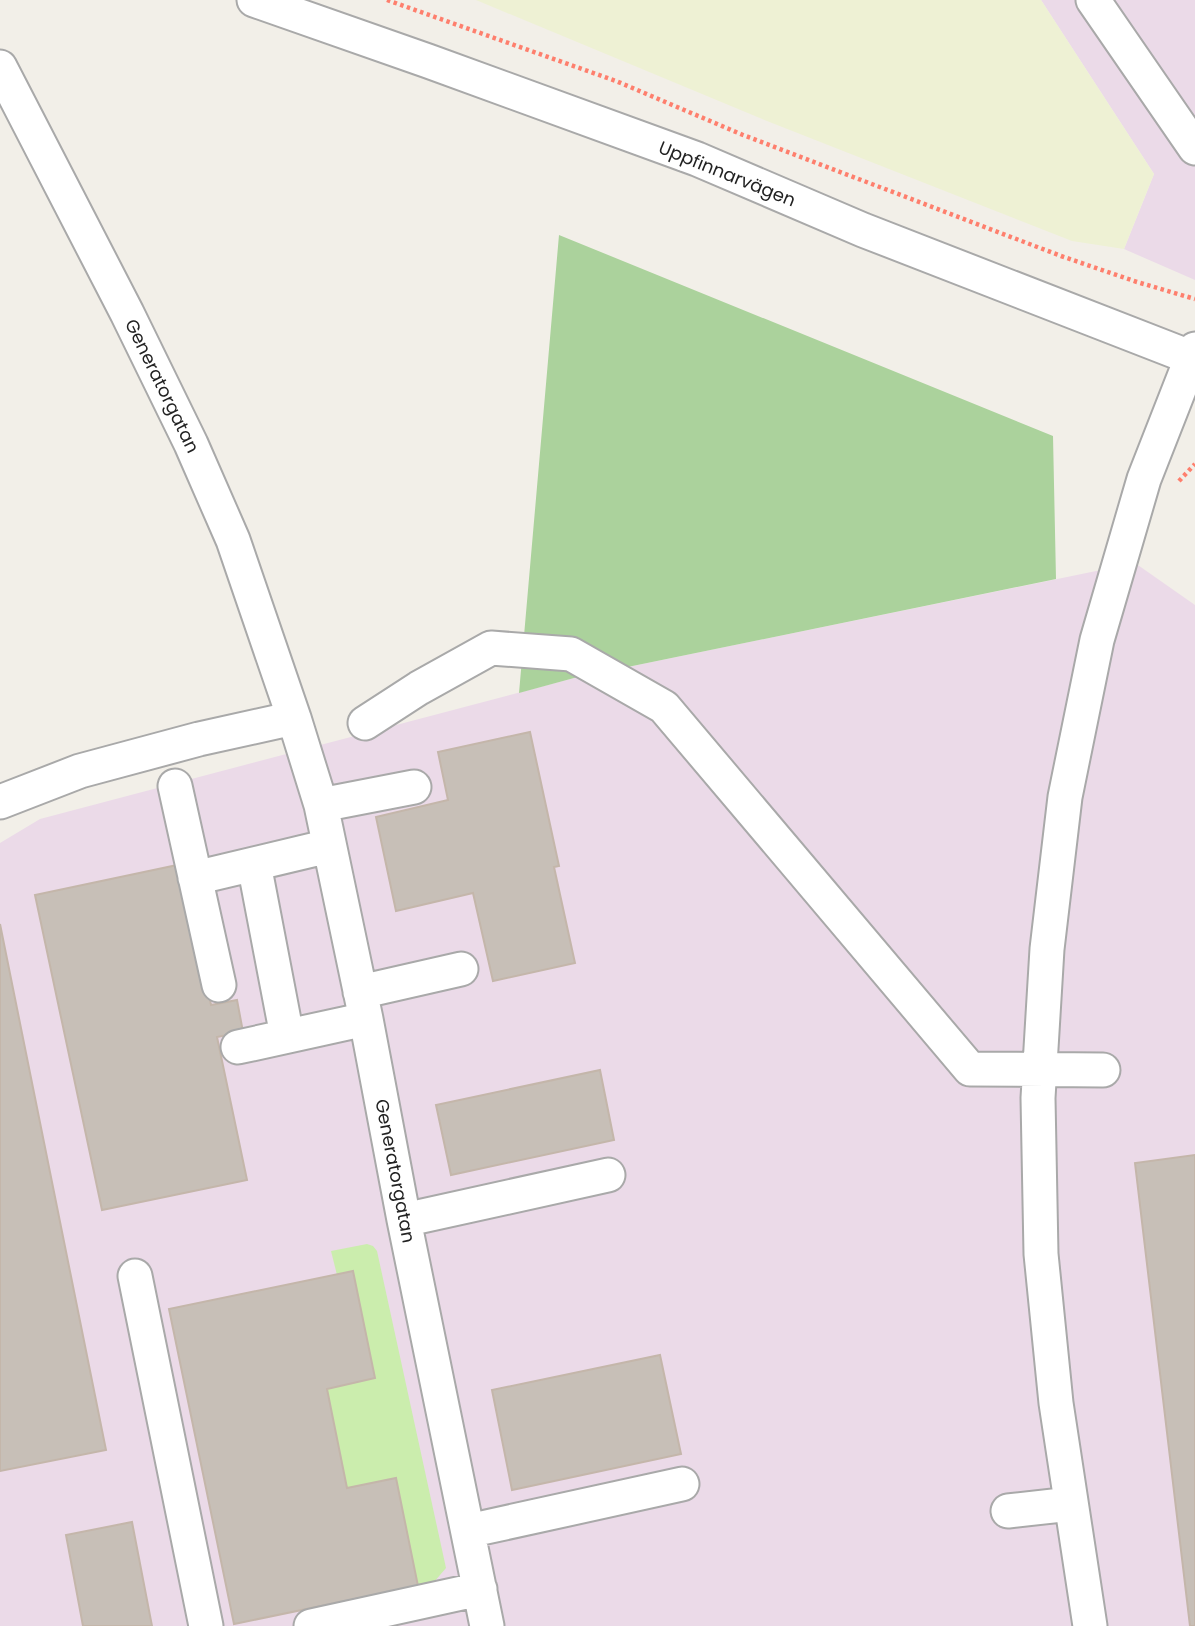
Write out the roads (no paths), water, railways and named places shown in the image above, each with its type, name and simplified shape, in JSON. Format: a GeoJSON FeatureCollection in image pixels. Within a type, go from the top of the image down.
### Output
{"type":"FeatureCollection","features":[{"type":"Feature","properties":{"kind":"street","name":"Uppfinnarvägen"},"geometry":{"type":"LineString","coordinates":[[254,0],[697,159],[863,230],[1194,356]]}},
{"type":"Feature","properties":{"kind":"street"},"geometry":{"type":"LineString","coordinates":[[1093,0],[1195,148]]}},
{"type":"Feature","properties":{"kind":"street","name":"Generatorgatan"},"geometry":{"type":"LineString","coordinates":[[0,67],[191,443],[233,540],[294,718],[321,805],[488,1626]]}},
{"type":"Feature","properties":{"kind":"street"},"geometry":{"type":"LineString","coordinates":[[1090,1626],[1056,1403],[1041,1254],[1038,1098],[1047,949],[1065,797],[1097,640],[1144,479],[1194,356]]}},
{"type":"Feature","properties":{"kind":"street"},"geometry":{"type":"LineString","coordinates":[[365,723],[419,688],[491,648],[570,654],[664,707],[971,1069],[1103,1070]]}},
{"type":"Feature","properties":{"kind":"street"},"geometry":{"type":"LineString","coordinates":[[0,802],[80,771],[199,739],[294,718]]}},
{"type":"Feature","properties":{"kind":"street"},"geometry":{"type":"LineString","coordinates":[[175,786],[219,985]]}},
{"type":"Feature","properties":{"kind":"street"},"geometry":{"type":"LineString","coordinates":[[321,805],[414,787]]}},
{"type":"Feature","properties":{"kind":"street"},"geometry":{"type":"LineString","coordinates":[[195,878],[329,846]]}},
{"type":"Feature","properties":{"kind":"street"},"geometry":{"type":"LineString","coordinates":[[254,864],[288,1035]]}},
{"type":"Feature","properties":{"kind":"street"},"geometry":{"type":"LineString","coordinates":[[238,1046],[288,1035],[461,969]]}},
{"type":"Feature","properties":{"kind":"street"},"geometry":{"type":"LineString","coordinates":[[404,1220],[608,1175]]}},
{"type":"Feature","properties":{"kind":"street"},"geometry":{"type":"LineString","coordinates":[[135,1276],[206,1626]]}},
{"type":"Feature","properties":{"kind":"street"},"geometry":{"type":"LineString","coordinates":[[468,1531],[682,1485]]}},
{"type":"Feature","properties":{"kind":"street"},"geometry":{"type":"LineString","coordinates":[[1008,1511],[1072,1504]]}},
{"type":"Feature","properties":{"kind":"street"},"geometry":{"type":"LineString","coordinates":[[311,1626],[480,1588]]}}]}
